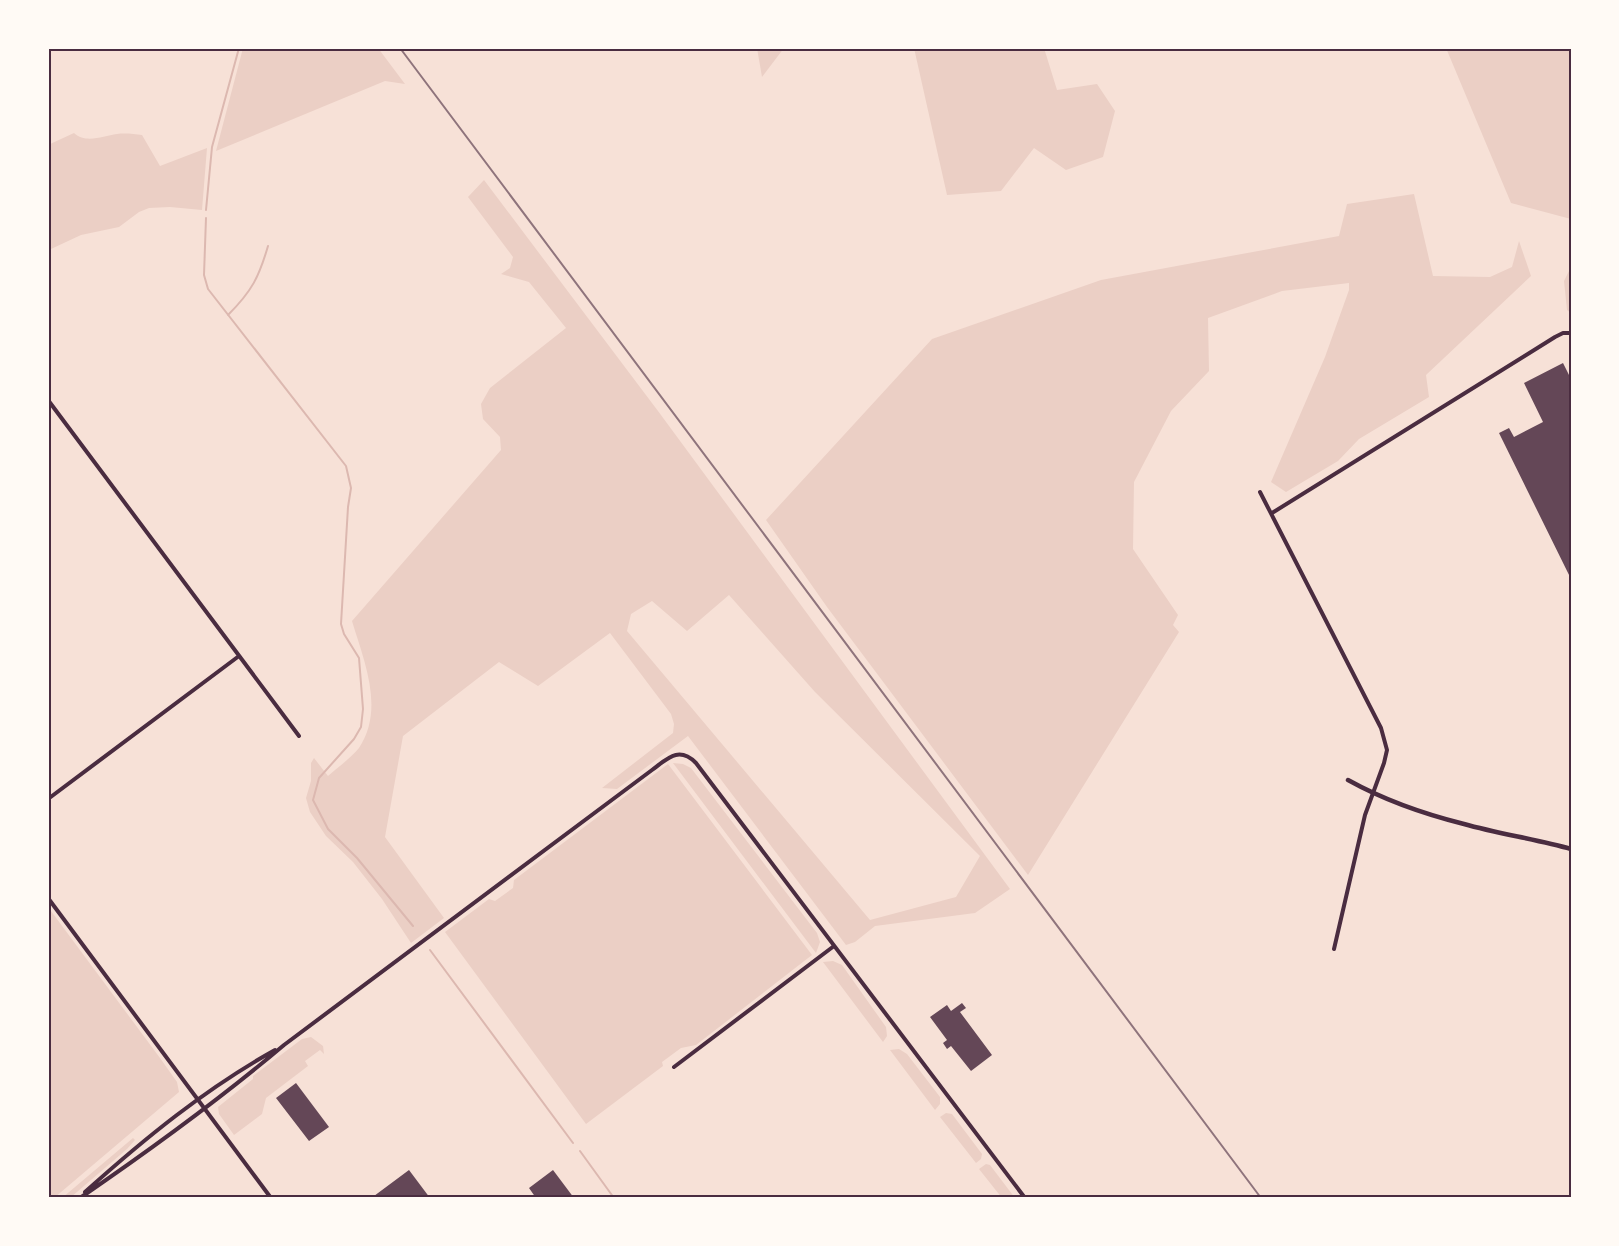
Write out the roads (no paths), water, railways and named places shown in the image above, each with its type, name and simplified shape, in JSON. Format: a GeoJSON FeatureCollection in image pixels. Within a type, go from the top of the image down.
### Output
{"type":"FeatureCollection","features":[{"type":"Feature","properties":{"kind":"street"},"geometry":{"type":"LineString","coordinates":[[1272,513],[1555,337],[1563,333],[1571,333]]}},
{"type":"Feature","properties":{"kind":"street"},"geometry":{"type":"LineString","coordinates":[[48,400],[299,736]]}},
{"type":"Feature","properties":{"kind":"street"},"geometry":{"type":"LineString","coordinates":[[1260,492],[1381,728],[1387,750],[1382,772],[1365,815],[1334,949]]}},
{"type":"Feature","properties":{"kind":"street"},"geometry":{"type":"LineString","coordinates":[[48,799],[239,656]]}},
{"type":"Feature","properties":{"kind":"street"},"geometry":{"type":"LineString","coordinates":[[79,1198],[251,1073],[284,1045],[667,759],[686,754],[696,763],[1025,1198]]}},
{"type":"Feature","properties":{"kind":"street"},"geometry":{"type":"LineString","coordinates":[[1348,780],[1420,812],[1571,849]]}},
{"type":"Feature","properties":{"kind":"street"},"geometry":{"type":"LineString","coordinates":[[48,898],[271,1198]]}},
{"type":"Feature","properties":{"kind":"street"},"geometry":{"type":"LineString","coordinates":[[674,1068],[834,946]]}},
{"type":"Feature","properties":{"kind":"street"},"geometry":{"type":"LineString","coordinates":[[79,1198],[158,1128],[222,1081],[284,1045]]}},
{"type":"Feature","properties":{"kind":"waterway"},"geometry":{"type":"LineString","coordinates":[[206,210],[212,147],[239,48]]}},
{"type":"Feature","properties":{"kind":"waterway"},"geometry":{"type":"LineString","coordinates":[[206,218],[204,275],[208,289],[346,466],[351,488],[341,624],[344,634],[359,658],[363,709],[361,727],[354,739],[319,778],[313,800],[328,829],[357,858],[413,926]]}},
{"type":"Feature","properties":{"kind":"waterway"},"geometry":{"type":"LineString","coordinates":[[228,315],[254,283],[268,246]]}},
{"type":"Feature","properties":{"kind":"waterway"},"geometry":{"type":"LineString","coordinates":[[430,950],[573,1143]]}},
{"type":"Feature","properties":{"kind":"waterway"},"geometry":{"type":"LineString","coordinates":[[580,1151],[614,1198]]}},
{"type":"Feature","properties":{"kind":"railway"},"geometry":{"type":"LineString","coordinates":[[400,48],[1261,1198]]}}]}
